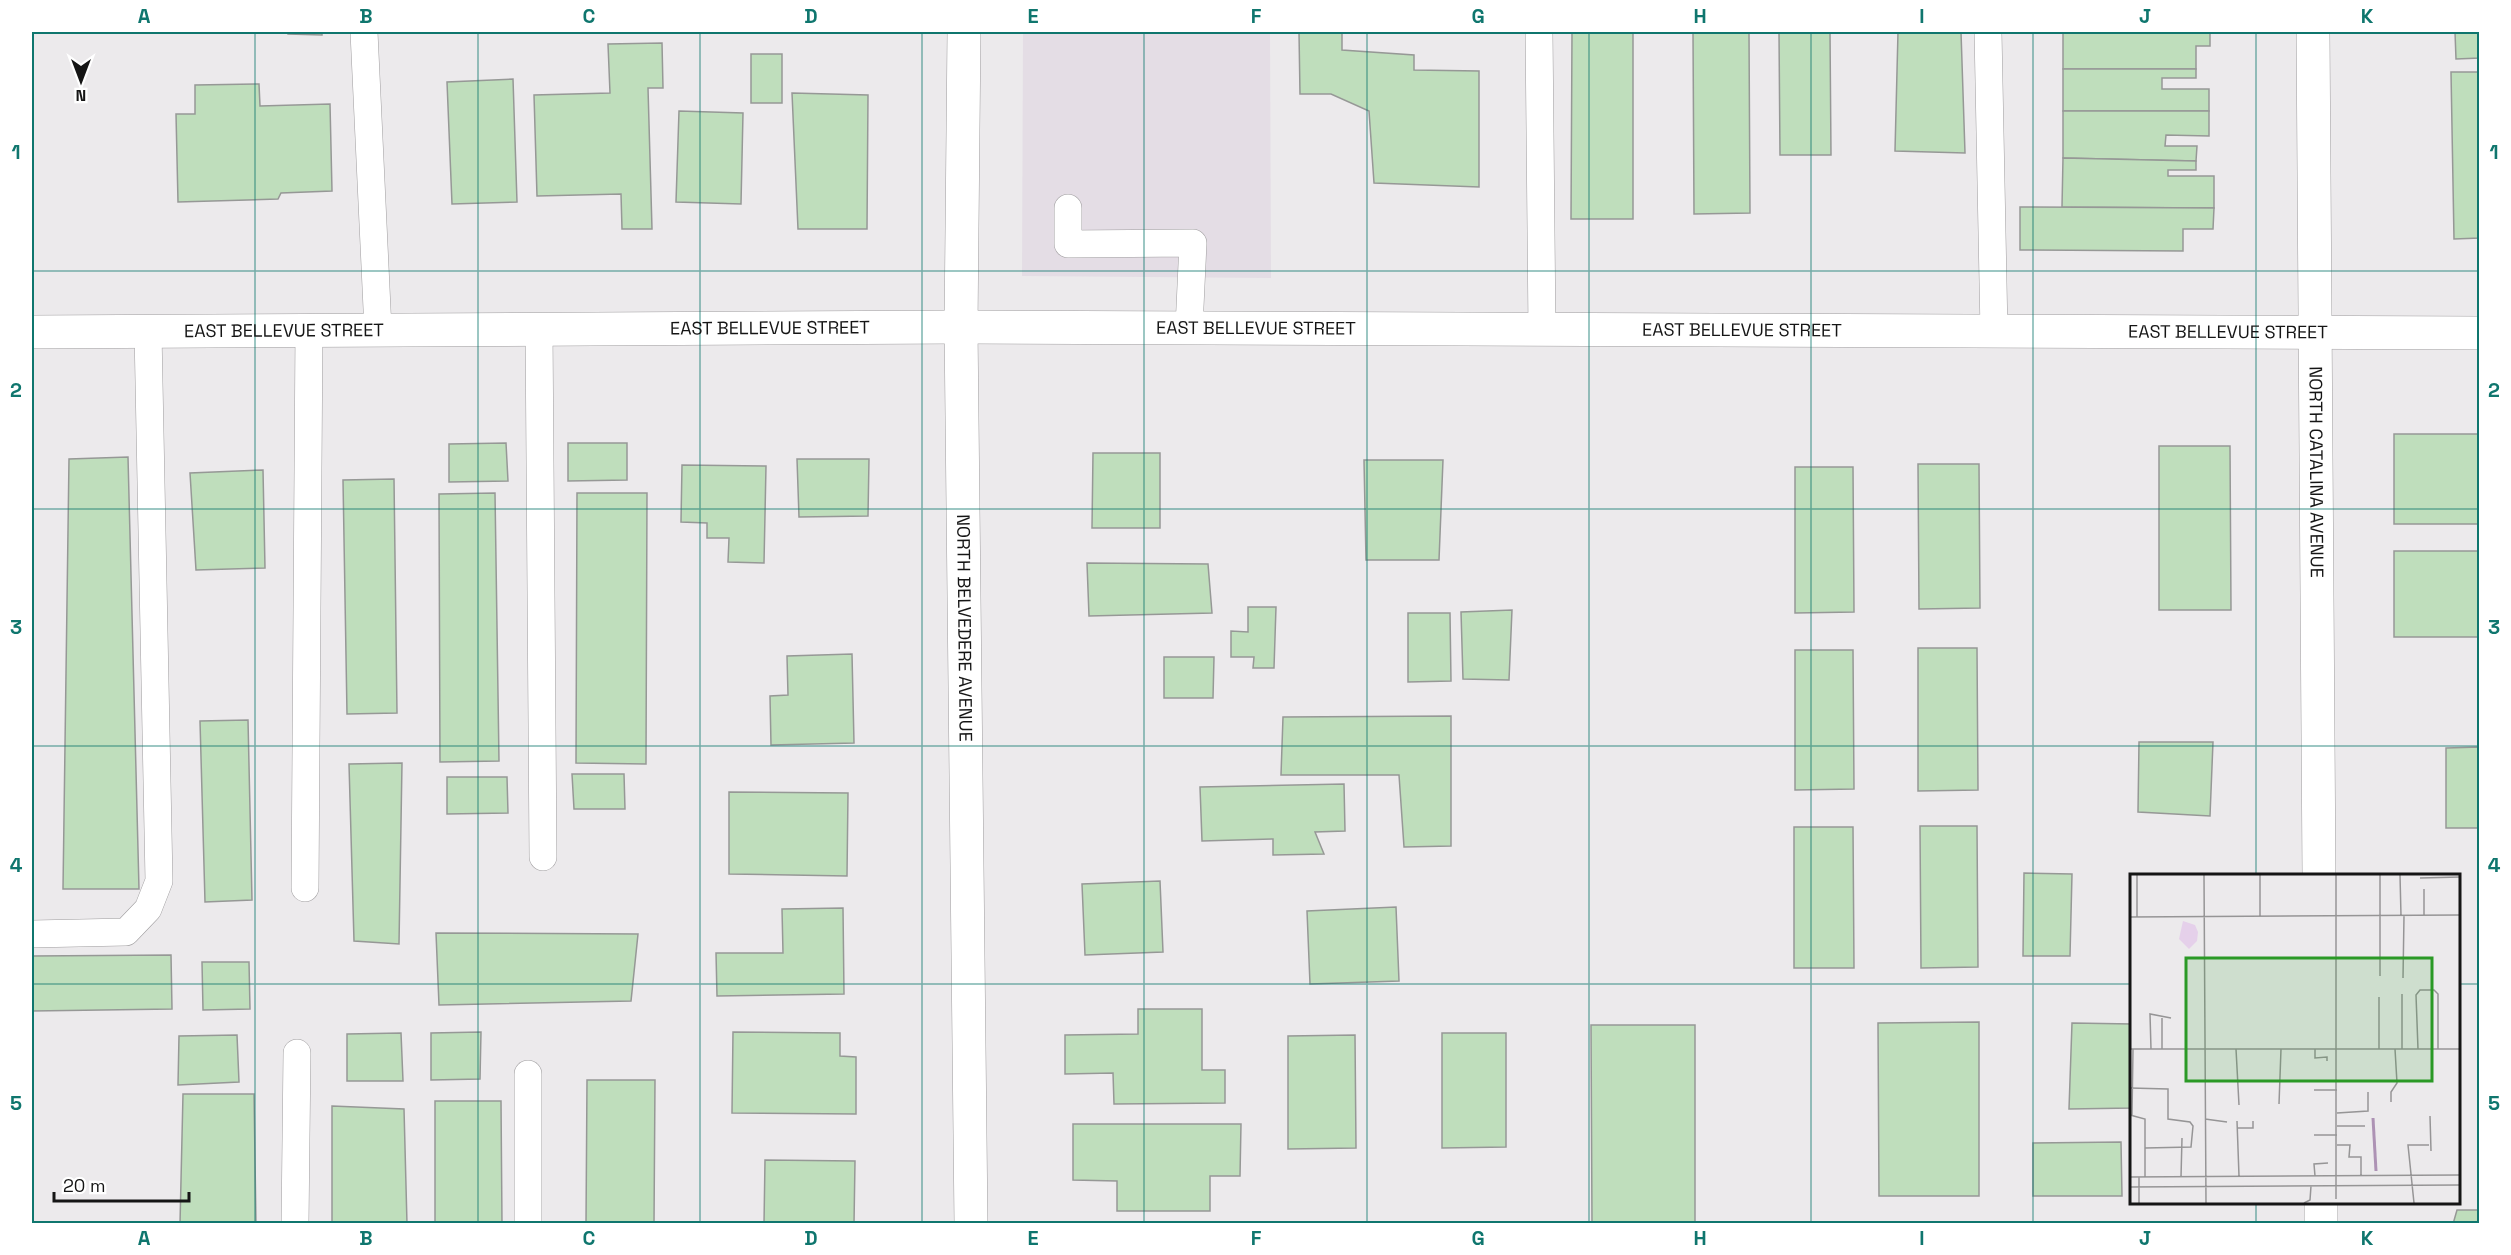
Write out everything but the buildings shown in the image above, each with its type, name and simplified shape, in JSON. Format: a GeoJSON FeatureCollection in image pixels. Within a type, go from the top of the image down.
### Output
{"type":"FeatureCollection","features":[{"type":"Feature","properties":{"kind":"street","name":"NORTH BELVEDERE AVENUE"},"geometry":{"type":"LineString","coordinates":[[964,32],[961,327],[970,1224]]}},
{"type":"Feature","properties":{"kind":"street","name":"NORTH CATALINA AVENUE"},"geometry":{"type":"LineString","coordinates":[[2313,32],[2319,874]]}},
{"type":"Feature","properties":{"kind":"street","name":"EAST BELLEVUE STREET"},"geometry":{"type":"LineString","coordinates":[[32,332],[961,327],[2480,333]]}},
{"type":"Feature","properties":{"kind":"street"},"geometry":{"type":"LineString","coordinates":[[2321,1204],[2321,1224]]}},
{"type":"Feature","properties":{"kind":"lane"},"geometry":{"type":"LineString","coordinates":[[364,32],[378,330]]}},
{"type":"Feature","properties":{"kind":"lane"},"geometry":{"type":"LineString","coordinates":[[1539,32],[1542,330]]}},
{"type":"Feature","properties":{"kind":"lane"},"geometry":{"type":"LineString","coordinates":[[1988,32],[1994,332]]}},
{"type":"Feature","properties":{"kind":"lane"},"geometry":{"type":"LineString","coordinates":[[1068,208],[1068,244],[1193,243],[1189,328]]}},
{"type":"Feature","properties":{"kind":"lane"},"geometry":{"type":"LineString","coordinates":[[539,329],[543,857]]}},
{"type":"Feature","properties":{"kind":"lane"},"geometry":{"type":"LineString","coordinates":[[305,888],[309,330]]}},
{"type":"Feature","properties":{"kind":"lane"},"geometry":{"type":"LineString","coordinates":[[32,934],[126,932],[148,909],[159,881],[148,332]]}},
{"type":"Feature","properties":{"kind":"lane"},"geometry":{"type":"LineString","coordinates":[[295,1224],[297,1053]]}},
{"type":"Feature","properties":{"kind":"lane"},"geometry":{"type":"LineString","coordinates":[[528,1074],[528,1224]]}},
{"type":"Feature","properties":{"kind":"shaded area"},"geometry":{"type":"Polygon","coordinates":[[[1023,32],[1270,32],[1271,278],[1022,276],[1023,32]]]}}]}
